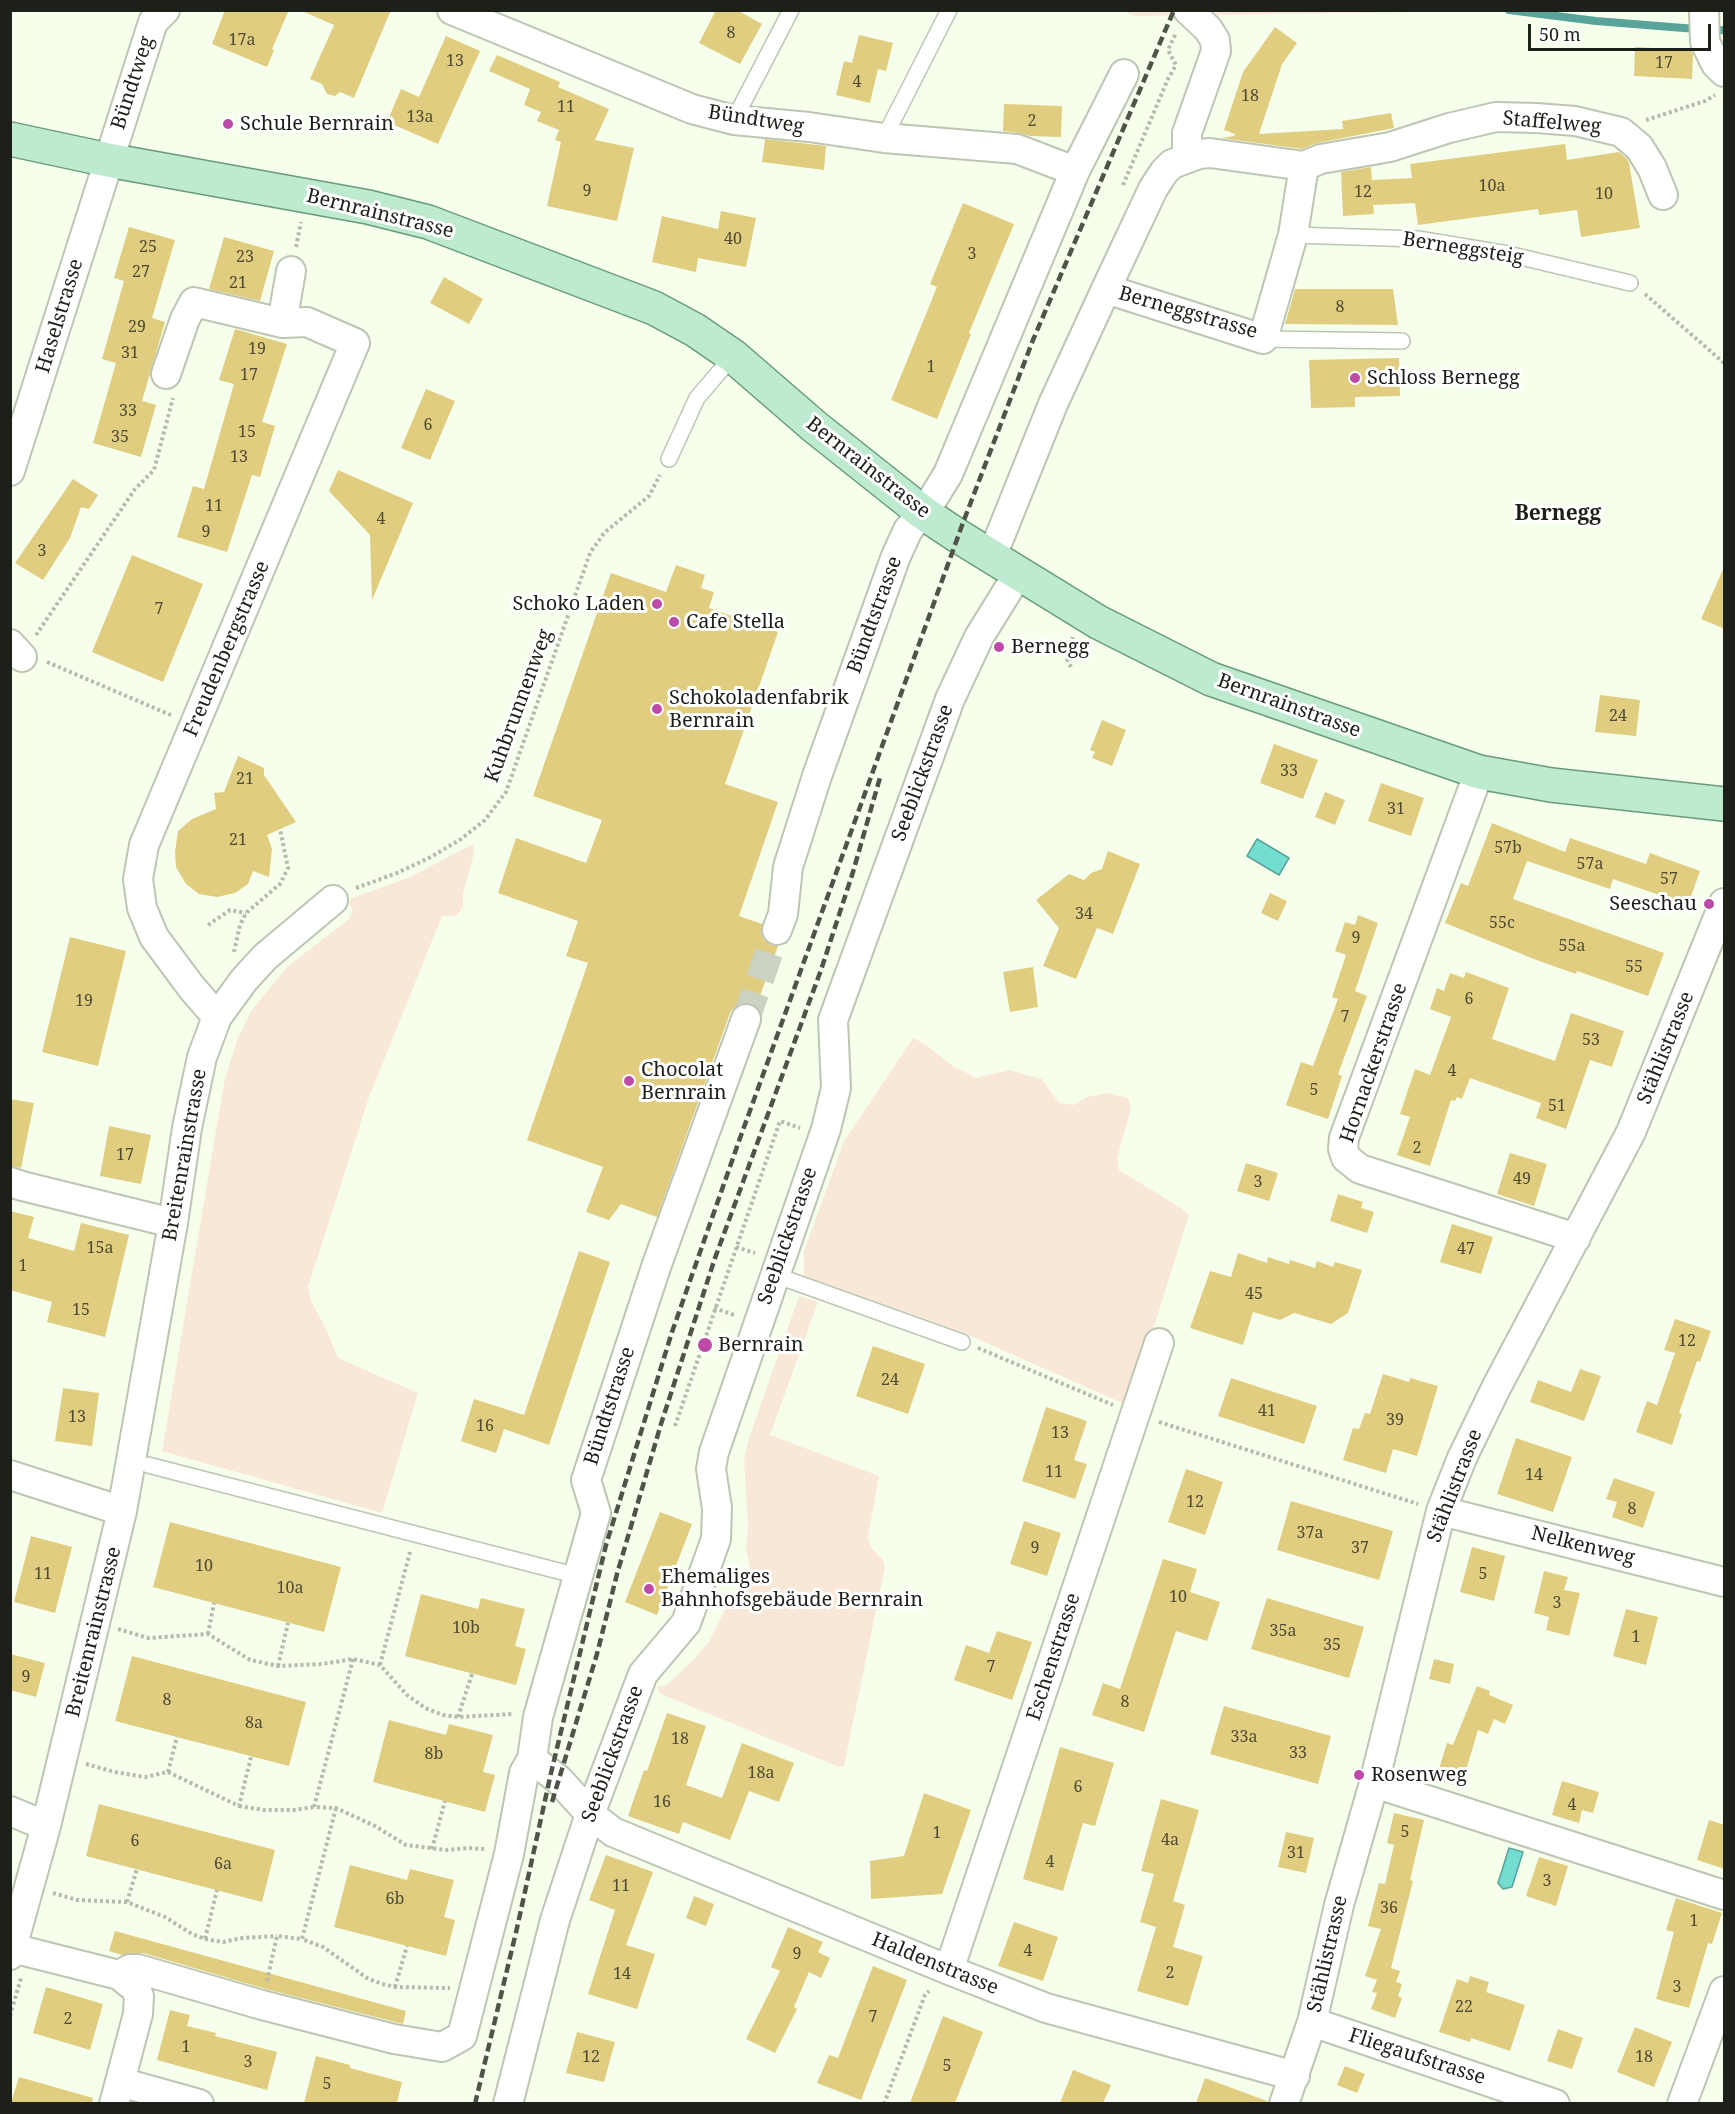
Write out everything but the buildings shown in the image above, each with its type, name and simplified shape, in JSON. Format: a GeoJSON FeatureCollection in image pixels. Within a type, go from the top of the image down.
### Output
{"type":"FeatureCollection","features":[{"type":"Feature","properties":{"kind":"main road","name":"Bernrainstrasse"},"geometry":{"type":"LineString","coordinates":[[10,139],[108,160],[368,207],[428,222],[582,280],[654,308],[695,330],[733,356],[815,427],[922,512],[989,556],[1098,622],[1211,679],[1479,772],[1574,788],[1725,804]]}},
{"type":"Feature","properties":{"kind":"street","name":"Bündtweg"},"geometry":{"type":"LineString","coordinates":[[108,160],[129,102],[153,22],[165,10]]}},
{"type":"Feature","properties":{"kind":"street","name":"Bündtweg"},"geometry":{"type":"LineString","coordinates":[[452,10],[692,109],[734,120],[884,138],[1017,148],[1075,171]]}},
{"type":"Feature","properties":{"kind":"street"},"geometry":{"type":"LineString","coordinates":[[1187,158],[1187,133],[1216,51],[1215,40],[1208,29],[1188,10]]}},
{"type":"Feature","properties":{"kind":"street"},"geometry":{"type":"LineString","coordinates":[[1704,10],[1705,42],[1716,64],[1725,72]]}},
{"type":"Feature","properties":{"kind":"street"},"geometry":{"type":"LineString","coordinates":[[922,512],[948,474],[1075,171],[1124,74]]}},
{"type":"Feature","properties":{"kind":"street","name":"Staffelweg"},"geometry":{"type":"LineString","coordinates":[[1304,166],[1321,159],[1390,147],[1449,128],[1496,117],[1575,121],[1621,132],[1639,147],[1652,168],[1663,195]]}},
{"type":"Feature","properties":{"kind":"street","name":"Berneggstrasse"},"geometry":{"type":"LineString","coordinates":[[989,556],[998,541],[1053,404],[1106,289],[1153,189],[1164,172],[1172,164],[1210,153],[1304,166],[1293,235],[1263,339],[1106,289]]}},
{"type":"Feature","properties":{"kind":"street","name":"Haselstrasse"},"geometry":{"type":"LineString","coordinates":[[12,461],[108,160]]}},
{"type":"Feature","properties":{"kind":"street"},"geometry":{"type":"LineString","coordinates":[[282,323],[291,271]]}},
{"type":"Feature","properties":{"kind":"street","name":"Freudenbergstrasse"},"geometry":{"type":"LineString","coordinates":[[166,375],[185,319],[194,302],[282,323],[307,322],[355,343],[144,845],[138,879],[142,909],[154,936],[192,988],[217,1017]]}},
{"type":"Feature","properties":{"kind":"street","name":"Bündtstrasse"},"geometry":{"type":"LineString","coordinates":[[777,930],[783,914],[788,867],[817,776],[896,556],[908,530],[922,512]]}},
{"type":"Feature","properties":{"kind":"street","name":"Seeblickstrasse"},"geometry":{"type":"LineString","coordinates":[[508,2103],[555,1920],[590,1814],[643,1674],[686,1623],[716,1539],[717,1523],[711,1476],[714,1452],[769,1266],[826,1129],[836,1088],[833,1020],[950,699],[979,637],[1018,574]]}},
{"type":"Feature","properties":{"kind":"street","name":"Hornackerstrasse"},"geometry":{"type":"LineString","coordinates":[[1479,772],[1344,1138],[1343,1149],[1346,1158],[1360,1169],[1576,1238]]}},
{"type":"Feature","properties":{"kind":"street","name":"Breitenrainstrasse"},"geometry":{"type":"LineString","coordinates":[[11,1951],[46,1826],[97,1623],[122,1511],[173,1223],[187,1128],[202,1058],[217,1017],[244,980],[265,957],[333,900]]}},
{"type":"Feature","properties":{"kind":"street","name":"Stählistrasse"},"geometry":{"type":"LineString","coordinates":[[1284,2103],[1312,2022],[1339,1905],[1374,1783],[1442,1511],[1462,1458],[1496,1388],[1631,1132],[1725,903]]}},
{"type":"Feature","properties":{"kind":"street","name":"Bündtstrasse"},"geometry":{"type":"LineString","coordinates":[[119,1975],[130,1969],[138,1969],[261,2005],[394,2039],[442,2047],[462,2036],[509,1854],[524,1773],[532,1759],[538,1717],[596,1513],[585,1480],[656,1267],[747,1019]]}},
{"type":"Feature","properties":{"kind":"street"},"geometry":{"type":"LineString","coordinates":[[10,1182],[173,1223]]}},
{"type":"Feature","properties":{"kind":"street","name":"Eschenstrasse"},"geometry":{"type":"LineString","coordinates":[[949,1970],[1160,1343]]}},
{"type":"Feature","properties":{"kind":"street"},"geometry":{"type":"LineString","coordinates":[[10,1475],[122,1511]]}},
{"type":"Feature","properties":{"kind":"street","name":"Nelkenweg"},"geometry":{"type":"LineString","coordinates":[[1442,1511],[1725,1582]]}},
{"type":"Feature","properties":{"kind":"street"},"geometry":{"type":"LineString","coordinates":[[532,1759],[559,1780],[590,1814]]}},
{"type":"Feature","properties":{"kind":"street"},"geometry":{"type":"LineString","coordinates":[[1374,1783],[1725,1895]]}},
{"type":"Feature","properties":{"kind":"street"},"geometry":{"type":"LineString","coordinates":[[10,1811],[46,1826]]}},
{"type":"Feature","properties":{"kind":"street","name":"Haldenstrasse"},"geometry":{"type":"LineString","coordinates":[[590,1814],[613,1832],[1046,2008],[1295,2076]]}},
{"type":"Feature","properties":{"kind":"street"},"geometry":{"type":"LineString","coordinates":[[11,1951],[119,1975],[135,1988],[139,1996],[139,2005],[117,2093],[199,2103]]}},
{"type":"Feature","properties":{"kind":"street"},"geometry":{"type":"LineString","coordinates":[[1682,2103],[1725,1991]]}},
{"type":"Feature","properties":{"kind":"street","name":"Fliegaufstrasse"},"geometry":{"type":"LineString","coordinates":[[1312,2022],[1496,2094],[1555,2103]]}},
{"type":"Feature","properties":{"kind":"lane"},"geometry":{"type":"LineString","coordinates":[[734,120],[791,10]]}},
{"type":"Feature","properties":{"kind":"lane"},"geometry":{"type":"LineString","coordinates":[[884,138],[949,10]]}},
{"type":"Feature","properties":{"kind":"lane","name":"Berneggsteig"},"geometry":{"type":"LineString","coordinates":[[1293,235],[1418,239],[1508,254],[1630,283]]}},
{"type":"Feature","properties":{"kind":"lane"},"geometry":{"type":"LineString","coordinates":[[1263,339],[1402,341]]}},
{"type":"Feature","properties":{"kind":"lane"},"geometry":{"type":"LineString","coordinates":[[669,459],[697,398],[733,356]]}},
{"type":"Feature","properties":{"kind":"lane"},"geometry":{"type":"LineString","coordinates":[[769,1266],[962,1342]]}},
{"type":"Feature","properties":{"kind":"lane"},"geometry":{"type":"LineString","coordinates":[[148,1465],[578,1576]]}},
{"type":"Feature","properties":{"kind":"path"},"geometry":{"type":"LineString","coordinates":[[1621,132],[1643,121],[1705,101],[1725,90]]}},
{"type":"Feature","properties":{"kind":"path"},"geometry":{"type":"LineString","coordinates":[[291,271],[306,195]]}},
{"type":"Feature","properties":{"kind":"path"},"geometry":{"type":"LineString","coordinates":[[1630,283],[1725,363]]}},
{"type":"Feature","properties":{"kind":"path"},"geometry":{"type":"LineString","coordinates":[[166,375],[176,390],[154,470],[135,489],[16,650],[195,726]]}},
{"type":"Feature","properties":{"kind":"path","name":"Kuhbrunnenweg"},"geometry":{"type":"LineString","coordinates":[[333,900],[338,894],[397,873],[431,857],[461,839],[485,820],[506,792],[590,553],[604,533],[649,496],[669,459]]}},
{"type":"Feature","properties":{"kind":"path"},"geometry":{"type":"LineString","coordinates":[[1071,668],[1066,659],[1076,631]]}},
{"type":"Feature","properties":{"kind":"path"},"geometry":{"type":"LineString","coordinates":[[244,980],[234,949],[240,925],[246,914],[280,884],[288,868],[280,829]]}},
{"type":"Feature","properties":{"kind":"path"},"geometry":{"type":"LineString","coordinates":[[208,925],[230,910],[246,914]]}},
{"type":"Feature","properties":{"kind":"path"},"geometry":{"type":"LineString","coordinates":[[675,1426],[780,1121]]}},
{"type":"Feature","properties":{"kind":"path"},"geometry":{"type":"LineString","coordinates":[[736,1247],[769,1266]]}},
{"type":"Feature","properties":{"kind":"path"},"geometry":{"type":"LineString","coordinates":[[714,1308],[742,1317]]}},
{"type":"Feature","properties":{"kind":"path"},"geometry":{"type":"LineString","coordinates":[[962,1342],[1135,1414],[1442,1511]]}},
{"type":"Feature","properties":{"kind":"path"},"geometry":{"type":"LineString","coordinates":[[380,1665],[415,1534]]}},
{"type":"Feature","properties":{"kind":"path"},"geometry":{"type":"LineString","coordinates":[[208,1634],[214,1603]]}},
{"type":"Feature","properties":{"kind":"path"},"geometry":{"type":"LineString","coordinates":[[278,1666],[288,1623]]}},
{"type":"Feature","properties":{"kind":"path"},"geometry":{"type":"LineString","coordinates":[[120,1629],[148,1638],[208,1634],[250,1660],[278,1666],[322,1664],[353,1659],[380,1665],[407,1695],[425,1708],[443,1715],[458,1717],[510,1714]]}},
{"type":"Feature","properties":{"kind":"path"},"geometry":{"type":"LineString","coordinates":[[314,1808],[353,1659]]}},
{"type":"Feature","properties":{"kind":"path"},"geometry":{"type":"LineString","coordinates":[[458,1717],[472,1674]]}},
{"type":"Feature","properties":{"kind":"path"},"geometry":{"type":"LineString","coordinates":[[168,1772],[177,1737]]}},
{"type":"Feature","properties":{"kind":"path"},"geometry":{"type":"LineString","coordinates":[[239,1806],[251,1756]]}},
{"type":"Feature","properties":{"kind":"path"},"geometry":{"type":"LineString","coordinates":[[79,1762],[145,1777],[168,1772],[239,1806],[264,1810],[336,1808],[375,1826],[406,1845],[446,1850],[468,1848],[492,1850]]}},
{"type":"Feature","properties":{"kind":"path"},"geometry":{"type":"LineString","coordinates":[[432,1849],[445,1801]]}},
{"type":"Feature","properties":{"kind":"path"},"geometry":{"type":"LineString","coordinates":[[302,1939],[336,1808]]}},
{"type":"Feature","properties":{"kind":"path"},"geometry":{"type":"LineString","coordinates":[[127,1902],[136,1869]]}},
{"type":"Feature","properties":{"kind":"path"},"geometry":{"type":"LineString","coordinates":[[206,1939],[217,1890]]}},
{"type":"Feature","properties":{"kind":"path"},"geometry":{"type":"LineString","coordinates":[[46,1891],[77,1900],[127,1902],[165,1917],[192,1934],[206,1939],[223,1942],[242,1938],[278,1936],[302,1939],[322,1947],[367,1978],[395,1987],[475,1989]]}},
{"type":"Feature","properties":{"kind":"path"},"geometry":{"type":"LineString","coordinates":[[261,2005],[278,1936]]}},
{"type":"Feature","properties":{"kind":"path"},"geometry":{"type":"LineString","coordinates":[[395,1987],[407,1946]]}},
{"type":"Feature","properties":{"kind":"path"},"geometry":{"type":"LineString","coordinates":[[884,2103],[924,1995],[949,1970]]}},
{"type":"Feature","properties":{"kind":"shaded area"},"geometry":{"type":"Polygon","coordinates":[[[1562,10],[1133,16],[1126,11],[1562,10]]]}},
{"type":"Feature","properties":{"kind":"shaded area"},"geometry":{"type":"Polygon","coordinates":[[[473,844],[474,853],[463,894],[463,907],[456,916],[442,916],[369,1097],[308,1287],[311,1301],[338,1358],[418,1393],[382,1513],[162,1451],[224,1083],[237,1040],[251,1011],[288,966],[349,919],[353,910],[348,903],[352,898],[408,878],[473,844]]]}},
{"type":"Feature","properties":{"kind":"shaded area"},"geometry":{"type":"Polygon","coordinates":[[[913,1038],[925,1044],[953,1066],[976,1078],[1009,1070],[1042,1079],[1059,1103],[1074,1105],[1087,1097],[1108,1093],[1128,1098],[1131,1109],[1117,1158],[1119,1170],[1189,1215],[1129,1406],[957,1330],[804,1276],[804,1251],[844,1141],[913,1038]]]}},
{"type":"Feature","properties":{"kind":"shaded area"},"geometry":{"type":"Polygon","coordinates":[[[799,1296],[818,1302],[770,1435],[879,1476],[868,1537],[871,1547],[883,1560],[885,1567],[844,1766],[839,1767],[670,1698],[659,1693],[657,1686],[664,1686],[670,1682],[710,1640],[732,1596],[740,1594],[750,1568],[746,1548],[748,1529],[744,1461],[748,1441],[799,1296]]]}},
{"type":"Feature","properties":{"kind":"water"},"geometry":{"type":"Polygon","coordinates":[[[1257,839],[1289,858],[1279,875],[1247,856],[1257,839]]]}},
{"type":"Feature","properties":{"kind":"water"},"geometry":{"type":"Polygon","coordinates":[[[1509,1848],[1523,1852],[1512,1887],[1503,1889],[1498,1883],[1509,1848]]]}},
{"type":"Feature","properties":{"kind":"waterway"},"geometry":{"type":"LineString","coordinates":[[1509,10],[1596,21],[1696,29]]}},
{"type":"Feature","properties":{"kind":"waterway"},"geometry":{"type":"LineString","coordinates":[[1713,31],[1724,30]]}},
{"type":"Feature","properties":{"kind":"tunnel"},"geometry":{"type":"LineString","coordinates":[[746,1019],[777,930]]}},
{"type":"Feature","properties":{"kind":"railway"},"geometry":{"type":"LineString","coordinates":[[475,2104],[606,1545],[672,1332],[964,520],[1033,340],[1174,10]]}},
{"type":"Feature","properties":{"kind":"railway"},"geometry":{"type":"LineString","coordinates":[[552,1802],[597,1654],[617,1574],[661,1424],[715,1258],[821,970],[853,872],[881,774]]}},
{"type":"Feature","properties":{"kind":"place","name":"Schule Bernrain"},"geometry":{"type":"Point","coordinates":[228,124]}},
{"type":"Feature","properties":{"kind":"place","name":"Schloss Bernegg"},"geometry":{"type":"Point","coordinates":[1355,378]}},
{"type":"Feature","properties":{"kind":"place","name":"Schoko Laden"},"geometry":{"type":"Point","coordinates":[657,604]}},
{"type":"Feature","properties":{"kind":"place","name":"Cafe Stella"},"geometry":{"type":"Point","coordinates":[674,622]}},
{"type":"Feature","properties":{"kind":"place","name":"Bernegg"},"geometry":{"type":"Point","coordinates":[999,647]}},
{"type":"Feature","properties":{"kind":"place","name":"Schokoladenfabrik Bernrain"},"geometry":{"type":"Point","coordinates":[657,709]}},
{"type":"Feature","properties":{"kind":"place","name":"Seeschau"},"geometry":{"type":"Point","coordinates":[1709,904]}},
{"type":"Feature","properties":{"kind":"place","name":"Chocolat Bernrain"},"geometry":{"type":"Point","coordinates":[629,1081]}},
{"type":"Feature","properties":{"kind":"place","name":"Bernrain"},"geometry":{"type":"Point","coordinates":[705,1345]}},
{"type":"Feature","properties":{"kind":"place","name":"Ehemaliges Bahnhofsgebäude Bernrain"},"geometry":{"type":"Point","coordinates":[649,1589]}},
{"type":"Feature","properties":{"kind":"place","name":"Rosenweg"},"geometry":{"type":"Point","coordinates":[1359,1775]}},
{"type":"Feature","properties":{"kind":"district","name":"Bernegg"},"geometry":{"type":"Point","coordinates":[1558,514]}}]}
